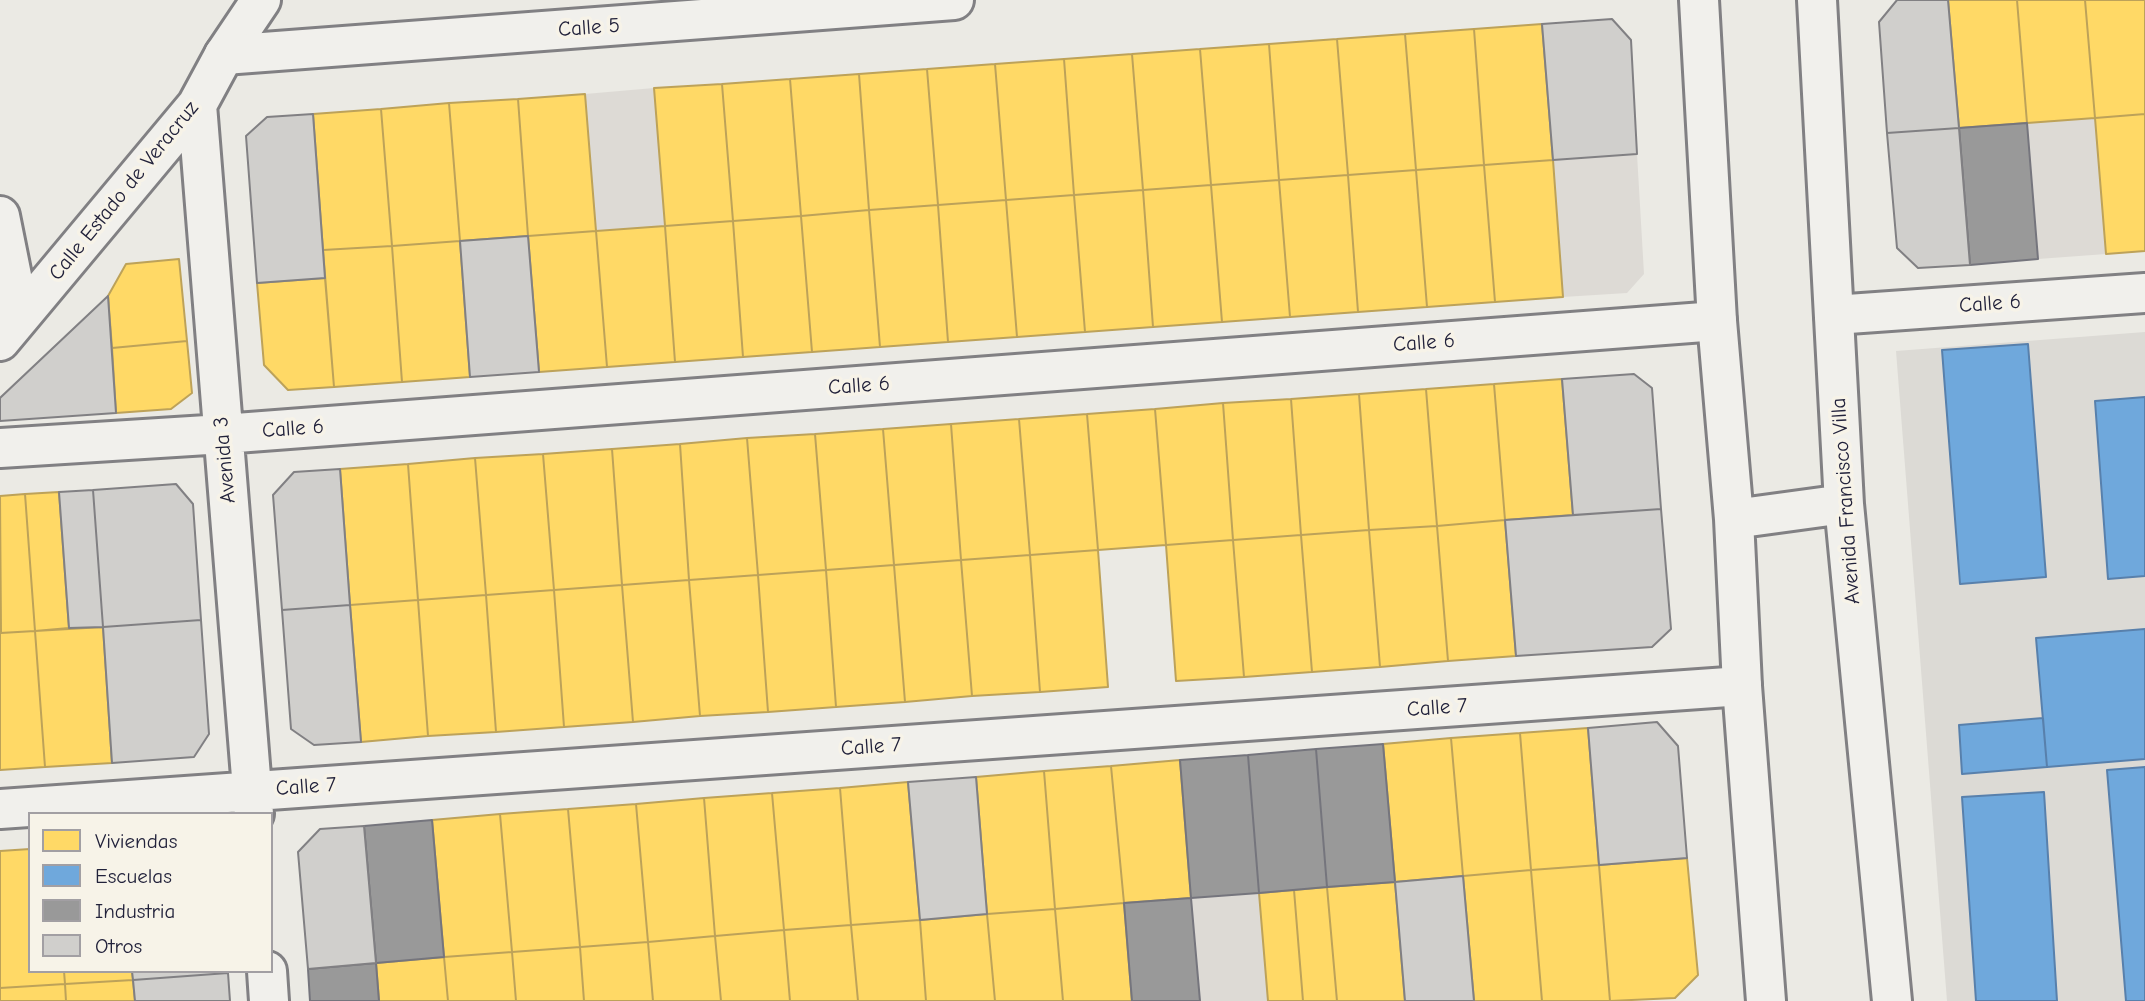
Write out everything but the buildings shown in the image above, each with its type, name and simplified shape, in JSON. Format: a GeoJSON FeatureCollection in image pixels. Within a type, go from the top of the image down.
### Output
{"type":"FeatureCollection","features":[{"type":"Feature","properties":{"kind":"street","name":"Calle Estado de Veracruz"},"geometry":{"type":"LineString","coordinates":[[10,328],[197,105],[224,55],[261,0]]}},
{"type":"Feature","properties":{"kind":"street","name":"Calle 5"},"geometry":{"type":"LineString","coordinates":[[224,55],[954,0]]}},
{"type":"Feature","properties":{"kind":"street"},"geometry":{"type":"LineString","coordinates":[[1699,0],[1717,321],[1734,519],[1742,686],[1766,1001]]}},
{"type":"Feature","properties":{"kind":"street","name":"Avenida Francisco Villa"},"geometry":{"type":"LineString","coordinates":[[1817,0],[1844,504],[1892,1001]]}},
{"type":"Feature","properties":{"kind":"street","name":"Avenida 3"},"geometry":{"type":"LineString","coordinates":[[197,105],[253,802]]}},
{"type":"Feature","properties":{"kind":"street"},"geometry":{"type":"LineString","coordinates":[[0,216],[10,328]]}},
{"type":"Feature","properties":{"kind":"street","name":"Calle 6"},"geometry":{"type":"LineString","coordinates":[[1834,315],[2145,293]]}},
{"type":"Feature","properties":{"kind":"street","name":"Calle 6"},"geometry":{"type":"LineString","coordinates":[[0,448],[223,435],[1717,321]]}},
{"type":"Feature","properties":{"kind":"street"},"geometry":{"type":"LineString","coordinates":[[1734,519],[1844,504]]}},
{"type":"Feature","properties":{"kind":"street","name":"Calle 7"},"geometry":{"type":"LineString","coordinates":[[0,809],[253,802],[1742,686]]}},
{"type":"Feature","properties":{"kind":"street"},"geometry":{"type":"LineString","coordinates":[[267,973],[269,1001]]}},
{"type":"Feature","properties":{"kind":"shaded area"},"geometry":{"type":"Polygon","coordinates":[[[654,88],[665,226],[596,231],[585,94],[654,88]]]}},
{"type":"Feature","properties":{"kind":"shaded area"},"geometry":{"type":"Polygon","coordinates":[[[2095,118],[2106,254],[2038,259],[2027,123],[2095,118]]]}},
{"type":"Feature","properties":{"kind":"shaded area"},"geometry":{"type":"Polygon","coordinates":[[[1637,154],[1644,274],[1627,293],[1563,297],[1553,160],[1637,154]]]}},
{"type":"Feature","properties":{"kind":"shaded area"},"geometry":{"type":"Polygon","coordinates":[[[2145,332],[2145,1001],[1947,1001],[1896,351],[2145,332]]]}},
{"type":"Feature","properties":{"kind":"shaded area"},"geometry":{"type":"Polygon","coordinates":[[[1259,893],[1268,1001],[1200,1001],[1191,898],[1259,893]]]}}]}
